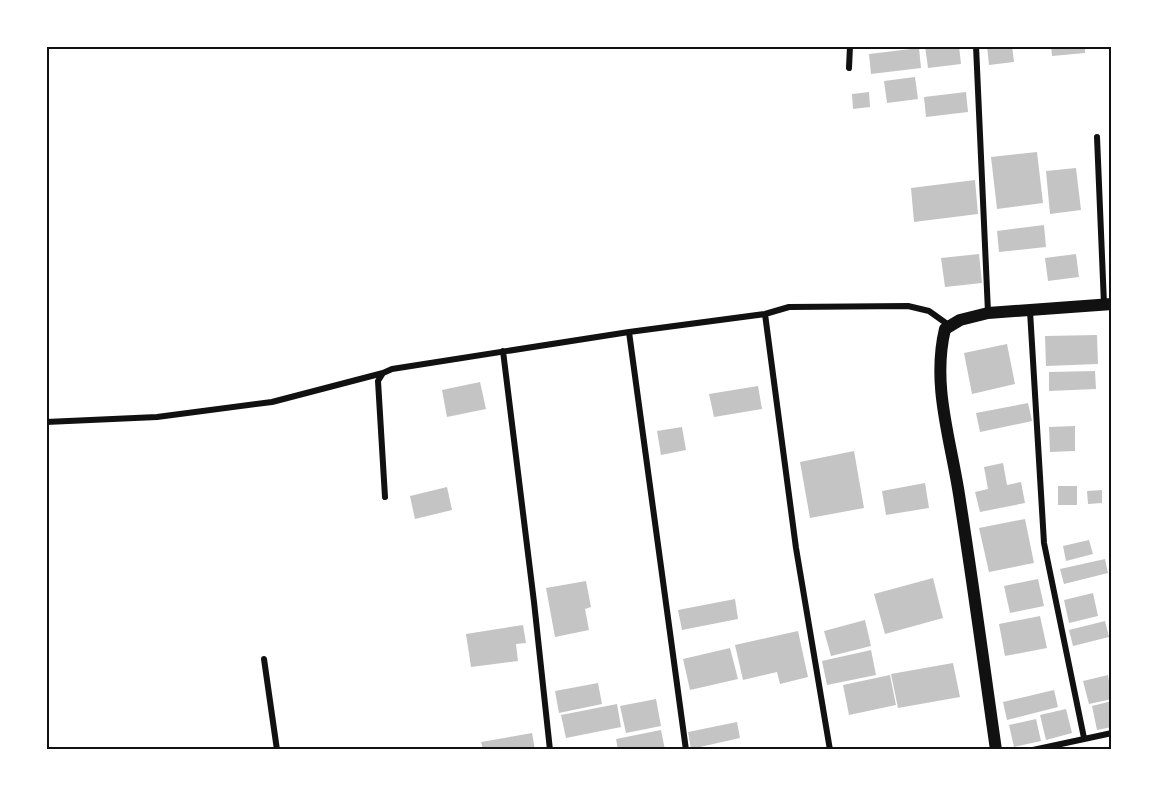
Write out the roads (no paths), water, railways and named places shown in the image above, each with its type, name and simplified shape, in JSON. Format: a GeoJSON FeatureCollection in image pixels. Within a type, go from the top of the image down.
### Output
{"type":"FeatureCollection","features":[{"type":"Feature","properties":{"kind":"main road"},"geometry":{"type":"LineString","coordinates":[[996,750],[960,497],[940,393],[940,348],[945,329],[960,320],[988,313],[1108,304]]}},
{"type":"Feature","properties":{"kind":"street"},"geometry":{"type":"LineString","coordinates":[[849,68],[850,46]]}},
{"type":"Feature","properties":{"kind":"street"},"geometry":{"type":"LineString","coordinates":[[976,46],[988,313]]}},
{"type":"Feature","properties":{"kind":"street"},"geometry":{"type":"LineString","coordinates":[[1097,137],[1108,304]]}},
{"type":"Feature","properties":{"kind":"street"},"geometry":{"type":"LineString","coordinates":[[46,422],[157,417],[272,402],[392,369],[629,332],[765,314],[789,307],[908,306],[929,311],[950,326]]}},
{"type":"Feature","properties":{"kind":"street"},"geometry":{"type":"LineString","coordinates":[[1030,311],[1044,543],[1084,738]]}},
{"type":"Feature","properties":{"kind":"street"},"geometry":{"type":"LineString","coordinates":[[765,314],[796,548],[830,750]]}},
{"type":"Feature","properties":{"kind":"street"},"geometry":{"type":"LineString","coordinates":[[629,332],[686,750]]}},
{"type":"Feature","properties":{"kind":"street"},"geometry":{"type":"LineString","coordinates":[[503,351],[536,613],[550,750]]}},
{"type":"Feature","properties":{"kind":"street"},"geometry":{"type":"LineString","coordinates":[[383,373],[378,381],[385,497]]}},
{"type":"Feature","properties":{"kind":"street"},"geometry":{"type":"LineString","coordinates":[[264,659],[277,750]]}},
{"type":"Feature","properties":{"kind":"street"},"geometry":{"type":"LineString","coordinates":[[1032,750],[1112,733]]}}]}
